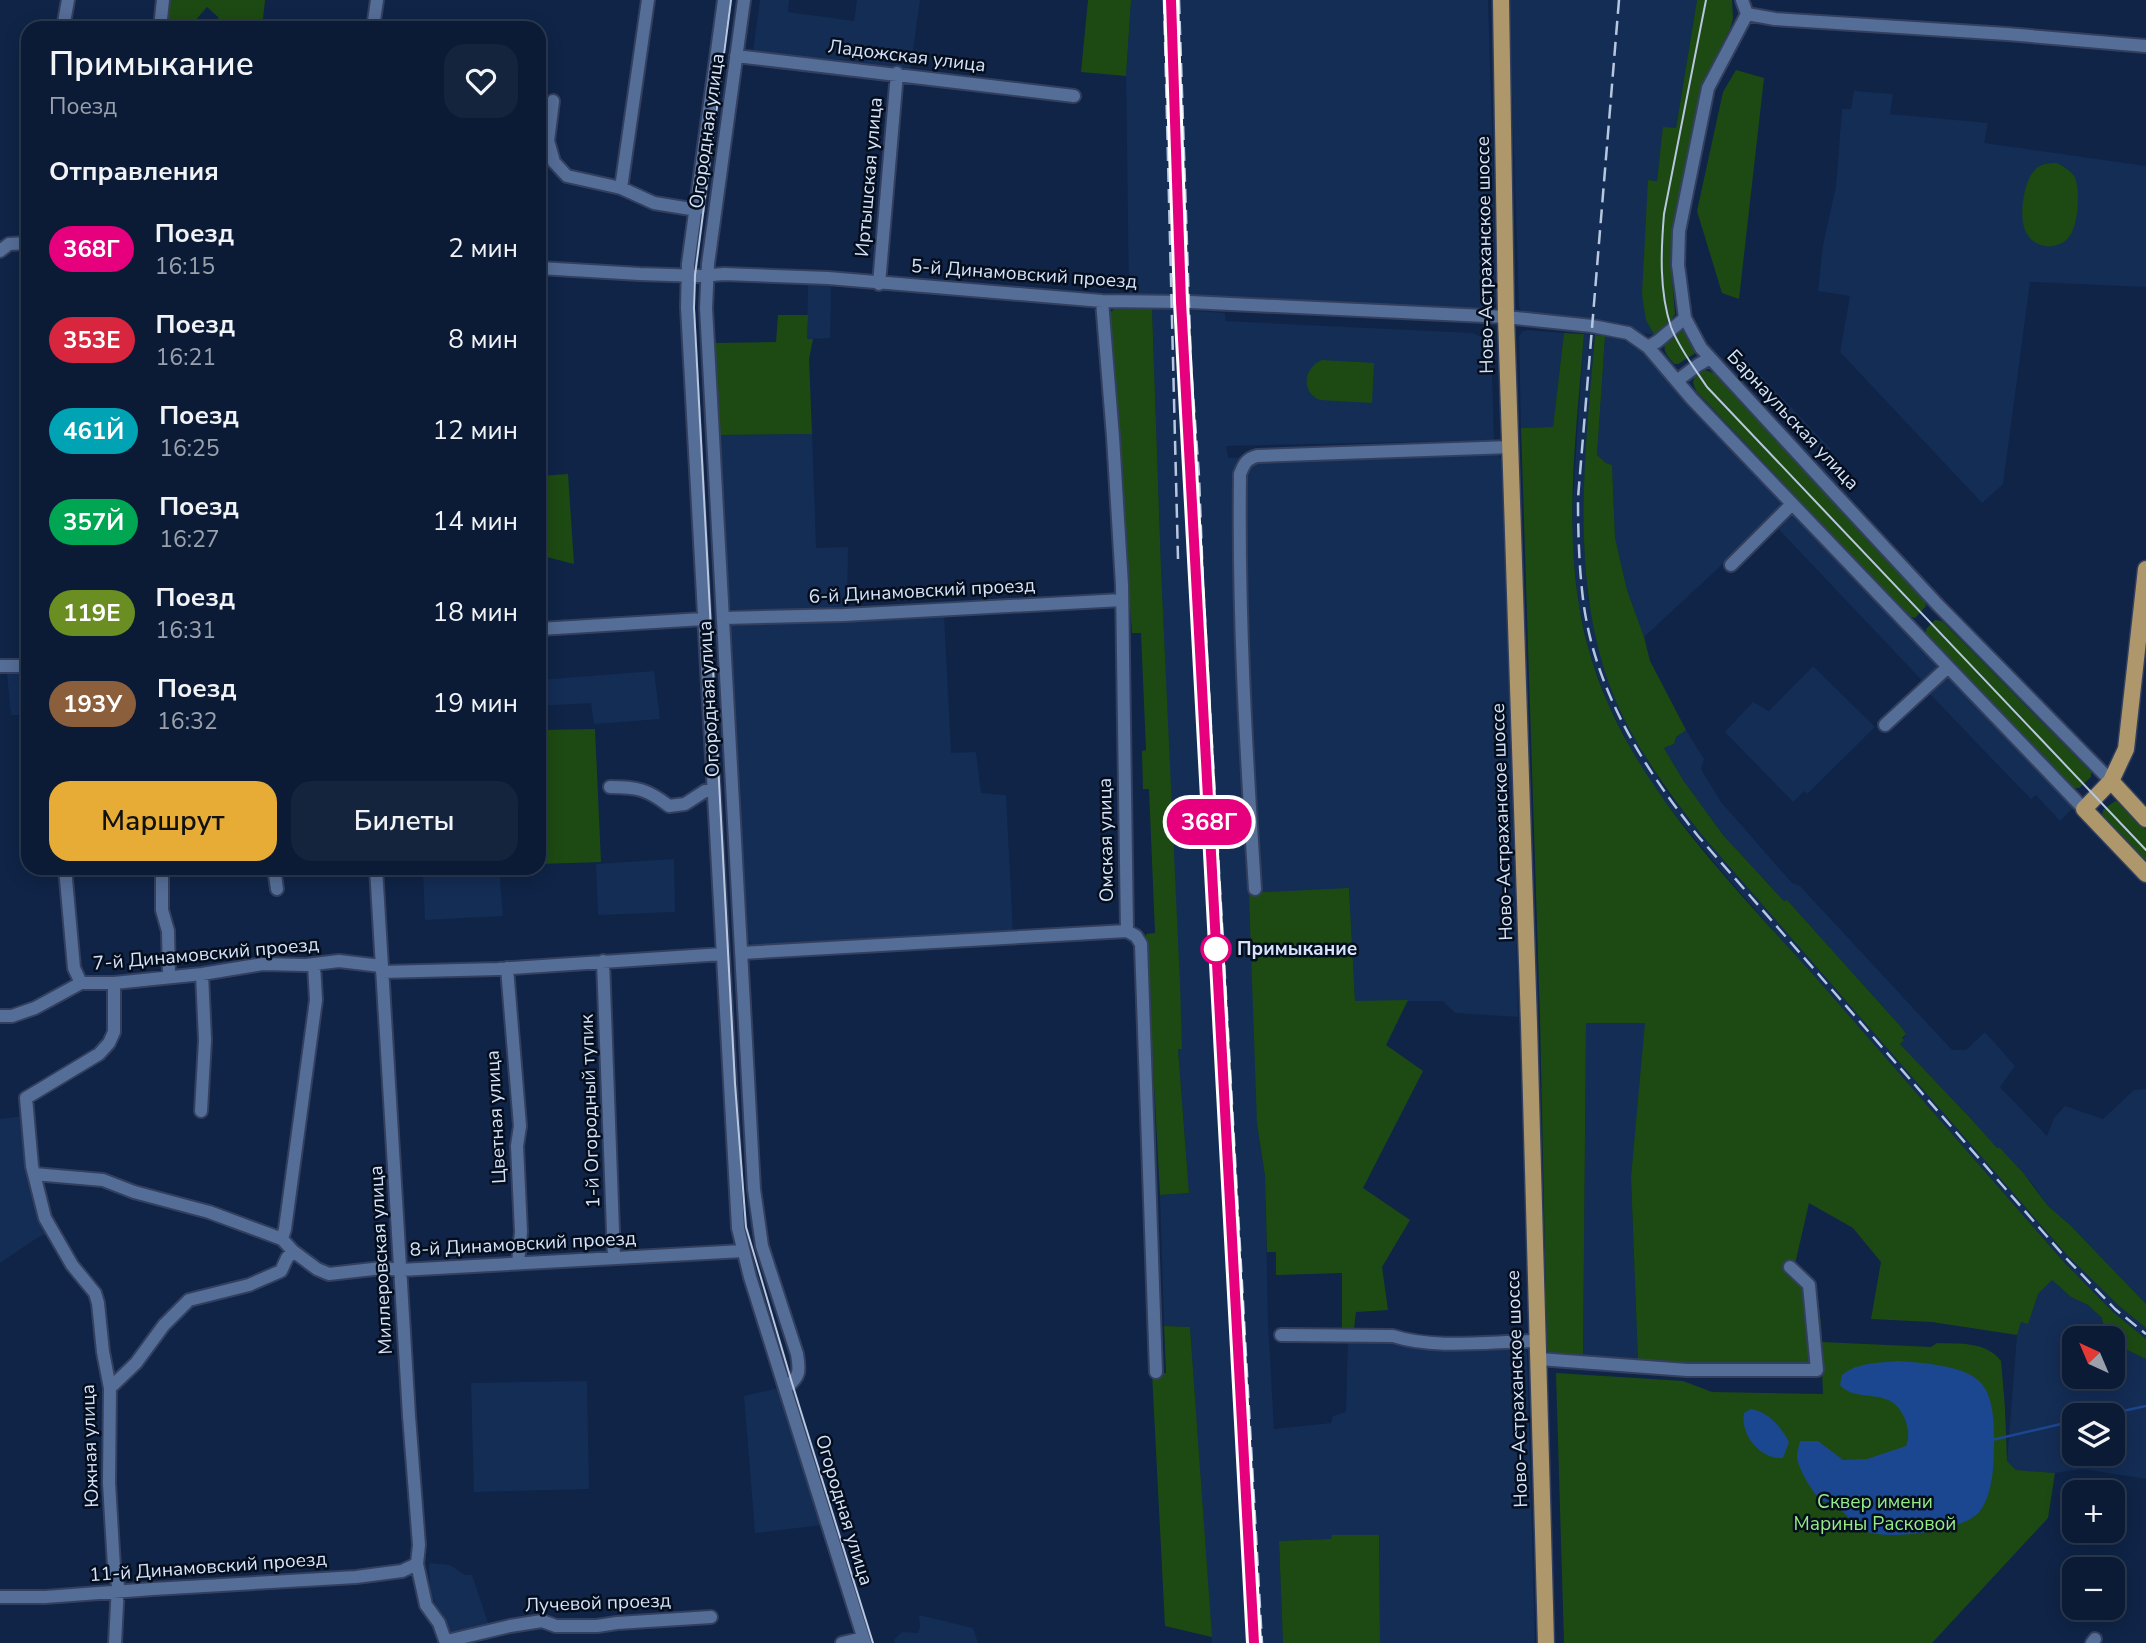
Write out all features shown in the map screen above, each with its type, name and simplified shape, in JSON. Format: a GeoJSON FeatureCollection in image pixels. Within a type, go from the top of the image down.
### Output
{"type":"FeatureCollection","features":[{"type":"Feature","properties":{"kind":"main road","name":"Ново-Астраханское шоссе"},"geometry":{"type":"LineString","coordinates":[[1501,0],[1506,317],[1546,1643]]}},
{"type":"Feature","properties":{"kind":"main road"},"geometry":{"type":"LineString","coordinates":[[2146,569],[2128,740],[2120,765],[2111,781],[2084,809],[2146,874]]}},
{"type":"Feature","properties":{"kind":"main road"},"geometry":{"type":"LineString","coordinates":[[2111,781],[2146,819]]}},
{"type":"Feature","properties":{"kind":"street"},"geometry":{"type":"LineString","coordinates":[[64,21],[68,0]]}},
{"type":"Feature","properties":{"kind":"street"},"geometry":{"type":"LineString","coordinates":[[161,21],[163,0]]}},
{"type":"Feature","properties":{"kind":"street"},"geometry":{"type":"LineString","coordinates":[[374,21],[377,0]]}},
{"type":"Feature","properties":{"kind":"street"},"geometry":{"type":"LineString","coordinates":[[621,188],[648,0]]}},
{"type":"Feature","properties":{"kind":"street","name":"Огородная улица"},"geometry":{"type":"LineString","coordinates":[[724,0],[688,275],[687,307],[738,1228],[864,1640]]}},
{"type":"Feature","properties":{"kind":"street","name":"Огородная улица"},"geometry":{"type":"LineString","coordinates":[[744,0],[708,275],[707,342],[753,1175],[762,1246],[800,1370],[796,1380],[786,1388]]}},
{"type":"Feature","properties":{"kind":"street"},"geometry":{"type":"LineString","coordinates":[[1742,0],[1747,14],[1774,19],[2146,46]]}},
{"type":"Feature","properties":{"kind":"street","name":"Барнаульская улица"},"geometry":{"type":"LineString","coordinates":[[1747,14],[1708,88],[1686,192],[1679,231],[1678,265],[1685,318],[1701,348],[1710,358],[1938,605],[2111,781]]}},
{"type":"Feature","properties":{"kind":"street","name":"Ладожская улица"},"geometry":{"type":"LineString","coordinates":[[736,56],[1074,96]]}},
{"type":"Feature","properties":{"kind":"street","name":"Иртышская улица"},"geometry":{"type":"LineString","coordinates":[[879,284],[897,73]]}},
{"type":"Feature","properties":{"kind":"street"},"geometry":{"type":"LineString","coordinates":[[554,101],[548,141],[554,162],[560,170],[578,180],[621,188],[654,203],[697,210]]}},
{"type":"Feature","properties":{"kind":"street"},"geometry":{"type":"LineString","coordinates":[[0,251],[9,244],[21,243]]}},
{"type":"Feature","properties":{"kind":"street","name":"5-й Динамовский проезд"},"geometry":{"type":"LineString","coordinates":[[546,268],[814,278],[1102,300],[1203,302],[1506,317]]}},
{"type":"Feature","properties":{"kind":"street","name":"Омская улица"},"geometry":{"type":"LineString","coordinates":[[1102,300],[1122,600],[1127,931],[1136,936],[1141,944],[1156,1372]]}},
{"type":"Feature","properties":{"kind":"street"},"geometry":{"type":"LineString","coordinates":[[1506,317],[1608,328],[1628,333],[1648,347],[1692,399],[2084,809]]}},
{"type":"Feature","properties":{"kind":"street"},"geometry":{"type":"LineString","coordinates":[[1648,347],[1685,318]]}},
{"type":"Feature","properties":{"kind":"street"},"geometry":{"type":"LineString","coordinates":[[1678,380],[1710,358]]}},
{"type":"Feature","properties":{"kind":"street"},"geometry":{"type":"LineString","coordinates":[[1255,889],[1243,688],[1239,562],[1240,474],[1244,463],[1257,456],[1511,447]]}},
{"type":"Feature","properties":{"kind":"street"},"geometry":{"type":"LineString","coordinates":[[1731,565],[1792,504]]}},
{"type":"Feature","properties":{"kind":"street","name":"6-й Динамовский проезд"},"geometry":{"type":"LineString","coordinates":[[724,618],[844,615],[1122,600]]}},
{"type":"Feature","properties":{"kind":"street"},"geometry":{"type":"LineString","coordinates":[[546,629],[703,619]]}},
{"type":"Feature","properties":{"kind":"street"},"geometry":{"type":"LineString","coordinates":[[0,666],[21,666]]}},
{"type":"Feature","properties":{"kind":"street"},"geometry":{"type":"LineString","coordinates":[[1885,725],[1948,667]]}},
{"type":"Feature","properties":{"kind":"street"},"geometry":{"type":"LineString","coordinates":[[610,787],[634,787],[669,806],[685,804],[705,791],[712,791]]}},
{"type":"Feature","properties":{"kind":"street"},"geometry":{"type":"LineString","coordinates":[[66,875],[74,968],[81,983]]}},
{"type":"Feature","properties":{"kind":"street"},"geometry":{"type":"LineString","coordinates":[[162,875],[162,910],[168,931],[169,977]]}},
{"type":"Feature","properties":{"kind":"street"},"geometry":{"type":"LineString","coordinates":[[275,875],[277,889]]}},
{"type":"Feature","properties":{"kind":"street","name":"Миллеровская улица"},"geometry":{"type":"LineString","coordinates":[[376,875],[419,1545],[417,1564],[426,1605],[439,1623],[447,1642]]}},
{"type":"Feature","properties":{"kind":"street"},"geometry":{"type":"LineString","coordinates":[[741,953],[1127,931]]}},
{"type":"Feature","properties":{"kind":"street","name":"7-й Динамовский проезд"},"geometry":{"type":"LineString","coordinates":[[0,1016],[12,1016],[35,1008],[81,983],[114,983],[202,974],[263,964],[339,961],[382,969],[507,968],[723,954]]}},
{"type":"Feature","properties":{"kind":"street","name":"1-й Огородный тупик"},"geometry":{"type":"LineString","coordinates":[[603,961],[614,1258]]}},
{"type":"Feature","properties":{"kind":"street"},"geometry":{"type":"LineString","coordinates":[[282,1239],[316,1000],[314,964]]}},
{"type":"Feature","properties":{"kind":"street","name":"Цветная улица"},"geometry":{"type":"LineString","coordinates":[[507,968],[520,1126],[517,1146],[521,1232],[518,1263]]}},
{"type":"Feature","properties":{"kind":"street"},"geometry":{"type":"LineString","coordinates":[[201,1111],[205,1040],[202,974]]}},
{"type":"Feature","properties":{"kind":"street","name":"Южная улица"},"geometry":{"type":"LineString","coordinates":[[114,983],[114,1032],[109,1043],[99,1054],[26,1098],[34,1174],[42,1209],[51,1231],[72,1265],[95,1293],[110,1388],[108,1483],[118,1592],[115,1643]]}},
{"type":"Feature","properties":{"kind":"street","name":"8-й Динамовский проезд"},"geometry":{"type":"LineString","coordinates":[[34,1174],[103,1180],[134,1192],[209,1212],[282,1239],[317,1269],[329,1274],[382,1268],[401,1270],[743,1251]]}},
{"type":"Feature","properties":{"kind":"street"},"geometry":{"type":"LineString","coordinates":[[110,1388],[136,1363],[164,1325],[189,1300],[249,1284],[281,1271],[293,1251]]}},
{"type":"Feature","properties":{"kind":"street"},"geometry":{"type":"LineString","coordinates":[[1539,1359],[1687,1370],[1817,1370],[1809,1285],[1790,1266]]}},
{"type":"Feature","properties":{"kind":"street"},"geometry":{"type":"LineString","coordinates":[[1281,1335],[1393,1336],[1404,1340],[1469,1344],[1538,1341]]}},
{"type":"Feature","properties":{"kind":"street","name":"11-й Динамовский проезд"},"geometry":{"type":"LineString","coordinates":[[0,1597],[45,1597],[356,1577],[402,1571],[417,1564]]}},
{"type":"Feature","properties":{"kind":"street","name":"Лучевой проезд"},"geometry":{"type":"LineString","coordinates":[[447,1642],[542,1621],[556,1626],[597,1626],[711,1618]]}},
{"type":"Feature","properties":{"kind":"street"},"geometry":{"type":"LineString","coordinates":[[842,1643],[864,1640]]}},
{"type":"Feature","properties":{"kind":"shaded area"},"geometry":{"type":"Polygon","coordinates":[[[760,0],[789,0],[788,12],[854,21],[857,0],[920,0],[910,72],[753,52],[760,0]]]}},
{"type":"Feature","properties":{"kind":"shaded area"},"geometry":{"type":"Polygon","coordinates":[[[1131,0],[1488,0],[1497,300],[1494,307],[1486,311],[1129,297],[1126,76],[1131,0]]]}},
{"type":"Feature","properties":{"kind":"shaded area"},"geometry":{"type":"Polygon","coordinates":[[[1509,0],[1697,0],[1676,128],[1659,163],[1657,181],[1649,180],[1646,320],[1654,335],[1642,333],[1624,324],[1605,321],[1525,315],[1519,307],[1509,0]]]}},
{"type":"Feature","properties":{"kind":"shaded area"},"geometry":{"type":"Polygon","coordinates":[[[1854,91],[1893,94],[1890,114],[1988,123],[1984,143],[2146,166],[2146,287],[2030,282],[2003,484],[1982,503],[1840,352],[1850,296],[1818,291],[1823,245],[1836,186],[1842,109],[1851,109],[1854,91]]]}},
{"type":"Feature","properties":{"kind":"shaded area"},"geometry":{"type":"Polygon","coordinates":[[[808,284],[831,284],[830,338],[807,339],[808,284]]]}},
{"type":"Feature","properties":{"kind":"shaded area"},"geometry":{"type":"Polygon","coordinates":[[[1152,308],[1225,313],[1225,321],[1472,333],[1491,345],[1494,440],[1226,446],[1228,458],[1492,451],[1503,460],[1518,1017],[1455,1013],[1443,1001],[1355,1001],[1349,888],[1257,1124],[1265,1176],[1268,1322],[1274,1429],[1331,1423],[1333,1416],[1346,1412],[1348,1340],[1518,1345],[1527,1352],[1535,1643],[1380,1643],[1379,1535],[1332,1535],[1332,1539],[1279,1541],[1283,1643],[1212,1643],[1190,1327],[1164,1326],[1160,1195],[1189,1193],[1178,1049],[1182,1049],[1152,308]]]}},
{"type":"Feature","properties":{"kind":"shaded area"},"geometry":{"type":"Polygon","coordinates":[[[1527,330],[1564,333],[1553,427],[1521,428],[1519,336],[1527,330]]]}},
{"type":"Feature","properties":{"kind":"shaded area"},"geometry":{"type":"Polygon","coordinates":[[[1584,334],[1595,335],[1586,448],[1584,542],[1588,600],[1642,751],[1668,793],[1701,834],[2067,1255],[2118,1305],[2146,1328],[2146,1339],[2113,1312],[2062,1260],[1731,882],[1662,799],[1635,757],[1608,704],[1589,652],[1578,602],[1572,543],[1573,498],[1584,334]]]}},
{"type":"Feature","properties":{"kind":"shaded area"},"geometry":{"type":"Polygon","coordinates":[[[1605,336],[1625,341],[1642,352],[2073,808],[2060,821],[2036,795],[2031,799],[1997,764],[1770,520],[1644,637],[1627,590],[1615,538],[1612,465],[1597,455],[1605,336]]]}},
{"type":"Feature","properties":{"kind":"shaded area"},"geometry":{"type":"Polygon","coordinates":[[[1744,358],[1831,449],[1825,455],[1737,364],[1744,358]]]}},
{"type":"Feature","properties":{"kind":"shaded area"},"geometry":{"type":"Polygon","coordinates":[[[812,434],[816,548],[848,547],[847,612],[732,609],[729,606],[716,435],[812,434]]]}},
{"type":"Feature","properties":{"kind":"shaded area"},"geometry":{"type":"Polygon","coordinates":[[[944,614],[951,753],[976,752],[981,793],[1006,795],[1013,933],[753,946],[747,938],[729,628],[732,623],[944,614]]]}},
{"type":"Feature","properties":{"kind":"shaded area"},"geometry":{"type":"Polygon","coordinates":[[[1813,666],[1875,727],[1807,794],[1804,791],[1793,802],[1725,732],[1753,702],[1769,711],[1813,666]]]}},
{"type":"Feature","properties":{"kind":"shaded area"},"geometry":{"type":"Polygon","coordinates":[[[654,671],[660,719],[594,724],[591,703],[546,706],[546,679],[654,671]]]}},
{"type":"Feature","properties":{"kind":"shaded area"},"geometry":{"type":"Polygon","coordinates":[[[21,673],[21,715],[11,715],[7,674],[21,673]]]}},
{"type":"Feature","properties":{"kind":"shaded area"},"geometry":{"type":"Polygon","coordinates":[[[1686,730],[1704,759],[1701,769],[1721,802],[1792,883],[1800,886],[1952,1050],[1966,1050],[1985,1032],[2015,1066],[2000,1087],[2047,1136],[2054,1118],[2065,1106],[2103,1119],[2134,1090],[2146,1089],[2146,1304],[2070,1225],[2048,1206],[2032,1183],[1900,1044],[1906,1034],[1902,1028],[1787,900],[1785,902],[1723,835],[1683,780],[1664,748],[1674,744],[1676,737],[1686,730]]]}},
{"type":"Feature","properties":{"kind":"shaded area"},"geometry":{"type":"Polygon","coordinates":[[[674,859],[675,912],[598,915],[596,864],[674,859]]]}},
{"type":"Feature","properties":{"kind":"shaded area"},"geometry":{"type":"Polygon","coordinates":[[[423,875],[500,875],[503,916],[425,920],[423,875]]]}},
{"type":"Feature","properties":{"kind":"shaded area"},"geometry":{"type":"Polygon","coordinates":[[[1586,1022],[1646,1023],[1631,1177],[1638,1361],[1583,1358],[1586,1022]]]}},
{"type":"Feature","properties":{"kind":"shaded area"},"geometry":{"type":"Polygon","coordinates":[[[24,1116],[48,1233],[0,1263],[0,1119],[24,1116]]]}},
{"type":"Feature","properties":{"kind":"shaded area"},"geometry":{"type":"Polygon","coordinates":[[[2052,1280],[2071,1297],[2088,1305],[2108,1326],[2062,1326],[2062,1390],[2124,1390],[2125,1347],[2146,1359],[2146,1479],[2083,1469],[2055,1473],[2016,1470],[2007,1461],[2017,1335],[2021,1321],[2028,1323],[2038,1294],[2052,1280]]]}},
{"type":"Feature","properties":{"kind":"shaded area"},"geometry":{"type":"Polygon","coordinates":[[[587,1381],[589,1489],[474,1492],[471,1383],[587,1381]]]}},
{"type":"Feature","properties":{"kind":"shaded area"},"geometry":{"type":"Polygon","coordinates":[[[779,1388],[822,1525],[755,1533],[744,1396],[779,1388]]]}},
{"type":"Feature","properties":{"kind":"shaded area"},"geometry":{"type":"Polygon","coordinates":[[[429,1563],[450,1565],[465,1575],[472,1575],[490,1629],[453,1634],[448,1631],[430,1592],[429,1563]]]}},
{"type":"Feature","properties":{"kind":"shaded area"},"geometry":{"type":"Polygon","coordinates":[[[919,1615],[973,1628],[978,1643],[895,1643],[894,1640],[902,1632],[918,1633],[919,1615]]]}},
{"type":"Feature","properties":{"kind":"green space"},"geometry":{"type":"Polygon","coordinates":[[[166,0],[265,0],[263,21],[219,21],[207,7],[195,21],[163,21],[166,0]]]}},
{"type":"Feature","properties":{"kind":"green space"},"geometry":{"type":"Polygon","coordinates":[[[1088,0],[1131,0],[1126,76],[1081,72],[1088,0]]]}},
{"type":"Feature","properties":{"kind":"green space"},"geometry":{"type":"Polygon","coordinates":[[[1697,0],[1732,0],[1733,19],[1701,86],[1673,232],[1671,266],[1675,314],[1667,326],[1654,335],[1646,320],[1642,295],[1648,180],[1657,181],[1663,127],[1676,128],[1697,0]]]}},
{"type":"Feature","properties":{"kind":"green space"},"geometry":{"type":"Polygon","coordinates":[[[1736,70],[1764,78],[1739,299],[1722,293],[1697,211],[1723,92],[1736,70]]]}},
{"type":"Feature","properties":{"kind":"green space"},"geometry":{"type":"Polygon","coordinates":[[[2057,163],[2070,172],[2076,181],[2077,214],[2067,239],[2056,246],[2043,246],[2031,240],[2024,228],[2024,194],[2035,169],[2043,164],[2057,163]]]}},
{"type":"Feature","properties":{"kind":"green space"},"geometry":{"type":"Polygon","coordinates":[[[1117,307],[1152,308],[1180,984],[1182,1049],[1178,1049],[1189,1193],[1160,1195],[1146,934],[1155,933],[1149,789],[1143,789],[1142,751],[1146,750],[1141,633],[1132,633],[1108,314],[1117,307]]]}},
{"type":"Feature","properties":{"kind":"green space"},"geometry":{"type":"Polygon","coordinates":[[[778,315],[808,315],[807,339],[813,339],[809,359],[812,434],[716,435],[712,343],[776,342],[778,315]]]}},
{"type":"Feature","properties":{"kind":"green space"},"geometry":{"type":"Polygon","coordinates":[[[1683,327],[1695,352],[1674,364],[1664,347],[1683,327]]]}},
{"type":"Feature","properties":{"kind":"green space","name":"Сквер имени Марины Расковой"},"geometry":{"type":"Polygon","coordinates":[[[1564,333],[1584,334],[1573,493],[1575,573],[1580,612],[1589,651],[1606,698],[1628,743],[1654,786],[1716,866],[2062,1260],[2113,1312],[2146,1339],[2146,1359],[2125,1348],[2125,1326],[2103,1326],[2102,1318],[2088,1305],[2071,1297],[2052,1280],[2038,1294],[2028,1324],[2021,1322],[2017,1335],[1932,1322],[1871,1319],[1881,1262],[1853,1228],[1809,1203],[1795,1264],[1816,1285],[1822,1342],[1931,1347],[1937,1343],[1954,1343],[1988,1350],[2001,1361],[2007,1461],[2016,1470],[2055,1473],[2048,1518],[1932,1643],[1564,1643],[1556,1373],[1683,1381],[1712,1392],[1823,1394],[1822,1369],[1638,1361],[1631,1177],[1645,1023],[1586,1023],[1583,1358],[1550,1354],[1547,1350],[1540,1018],[1521,428],[1553,427],[1564,333]]]}},
{"type":"Feature","properties":{"kind":"green space"},"geometry":{"type":"Polygon","coordinates":[[[1595,335],[1605,336],[1597,455],[1612,465],[1615,538],[1627,590],[1650,661],[1686,730],[1676,737],[1674,744],[1664,748],[1683,780],[1723,835],[1784,901],[1787,900],[1902,1028],[1906,1034],[1900,1044],[2024,1174],[2048,1206],[2070,1225],[2146,1304],[2146,1328],[2118,1305],[2067,1255],[1701,834],[1665,786],[1633,735],[1615,699],[1600,655],[1585,565],[1587,427],[1595,335]]]}},
{"type":"Feature","properties":{"kind":"green space"},"geometry":{"type":"Polygon","coordinates":[[[1322,360],[1374,363],[1372,403],[1320,400],[1314,396],[1307,386],[1308,374],[1316,363],[1322,360]]]}},
{"type":"Feature","properties":{"kind":"green space"},"geometry":{"type":"Polygon","coordinates":[[[1705,370],[1716,374],[1924,600],[1926,606],[1915,618],[1909,616],[1696,391],[1693,382],[1695,376],[1705,370]]]}},
{"type":"Feature","properties":{"kind":"green space"},"geometry":{"type":"Polygon","coordinates":[[[568,474],[574,564],[546,557],[546,476],[568,474]]]}},
{"type":"Feature","properties":{"kind":"green space"},"geometry":{"type":"Polygon","coordinates":[[[1935,620],[1942,621],[2091,772],[2091,777],[2079,788],[2074,788],[1926,636],[1926,629],[1935,620]]]}},
{"type":"Feature","properties":{"kind":"green space"},"geometry":{"type":"Polygon","coordinates":[[[595,729],[601,862],[546,864],[546,730],[595,729]]]}},
{"type":"Feature","properties":{"kind":"green space"},"geometry":{"type":"Polygon","coordinates":[[[2115,801],[2146,830],[2146,864],[2102,818],[2103,810],[2115,801]]]}},
{"type":"Feature","properties":{"kind":"green space"},"geometry":{"type":"Polygon","coordinates":[[[1349,888],[1355,1001],[1408,1000],[1386,1045],[1423,1071],[1363,1188],[1410,1220],[1382,1267],[1388,1310],[1356,1312],[1354,1329],[1342,1329],[1342,1273],[1276,1275],[1276,1252],[1267,1252],[1265,1176],[1257,1124],[1249,893],[1349,888]]]}},
{"type":"Feature","properties":{"kind":"green space"},"geometry":{"type":"Polygon","coordinates":[[[1164,1326],[1190,1327],[1212,1637],[1165,1626],[1152,1373],[1166,1373],[1164,1326]]]}},
{"type":"Feature","properties":{"kind":"green space"},"geometry":{"type":"Polygon","coordinates":[[[1332,1535],[1379,1535],[1380,1643],[1283,1643],[1279,1541],[1331,1539],[1332,1535]]]}},
{"type":"Feature","properties":{"kind":"water"},"geometry":{"type":"Polygon","coordinates":[[[1899,1361],[1953,1368],[1973,1376],[1980,1382],[1990,1401],[1994,1447],[1988,1495],[1980,1511],[1972,1518],[1942,1529],[1888,1535],[1863,1530],[1834,1505],[1817,1496],[1809,1486],[1797,1454],[1800,1441],[1818,1441],[1843,1460],[1867,1459],[1906,1446],[1908,1429],[1899,1408],[1883,1398],[1856,1394],[1840,1385],[1842,1375],[1855,1368],[1899,1361]]]}},
{"type":"Feature","properties":{"kind":"water"},"geometry":{"type":"Polygon","coordinates":[[[1751,1409],[1769,1417],[1786,1436],[1789,1442],[1783,1458],[1767,1455],[1749,1437],[1745,1430],[1744,1413],[1751,1409]]]}},
{"type":"Feature","properties":{"kind":"waterway"},"geometry":{"type":"LineString","coordinates":[[2125,1411],[2146,1406]]}},
{"type":"Feature","properties":{"kind":"waterway"},"geometry":{"type":"LineString","coordinates":[[1992,1440],[2062,1424]]}},
{"type":"Feature","properties":{"kind":"tram line"},"geometry":{"type":"LineString","coordinates":[[731,0],[695,275],[694,308],[735,1084],[746,1227],[873,1643]]}},
{"type":"Feature","properties":{"kind":"tram line"},"geometry":{"type":"LineString","coordinates":[[1706,0],[1664,214],[1663,285],[1667,313],[1678,343],[1707,387],[2146,850]]}},
{"type":"Feature","properties":{"kind":"railway"},"geometry":{"type":"LineString","coordinates":[[1164,0],[1178,559]]}},
{"type":"Feature","properties":{"kind":"railway"},"geometry":{"type":"LineString","coordinates":[[1179,0],[1191,367],[1262,1643]]}},
{"type":"Feature","properties":{"kind":"railway"},"geometry":{"type":"LineString","coordinates":[[1619,0],[1578,498],[1583,599],[1589,632],[1610,695],[1658,783],[1698,836],[2064,1256],[2115,1309],[2146,1334]]}},
{"type":"Feature","properties":{"kind":"train","name":"368Г"},"geometry":{"type":"LineString","coordinates":[[1171,0],[1181,302],[1254,1643]]}},
{"type":"Feature","properties":{"kind":"place","name":"Примыкание"},"geometry":{"type":"Point","coordinates":[1216,949]}}]}
